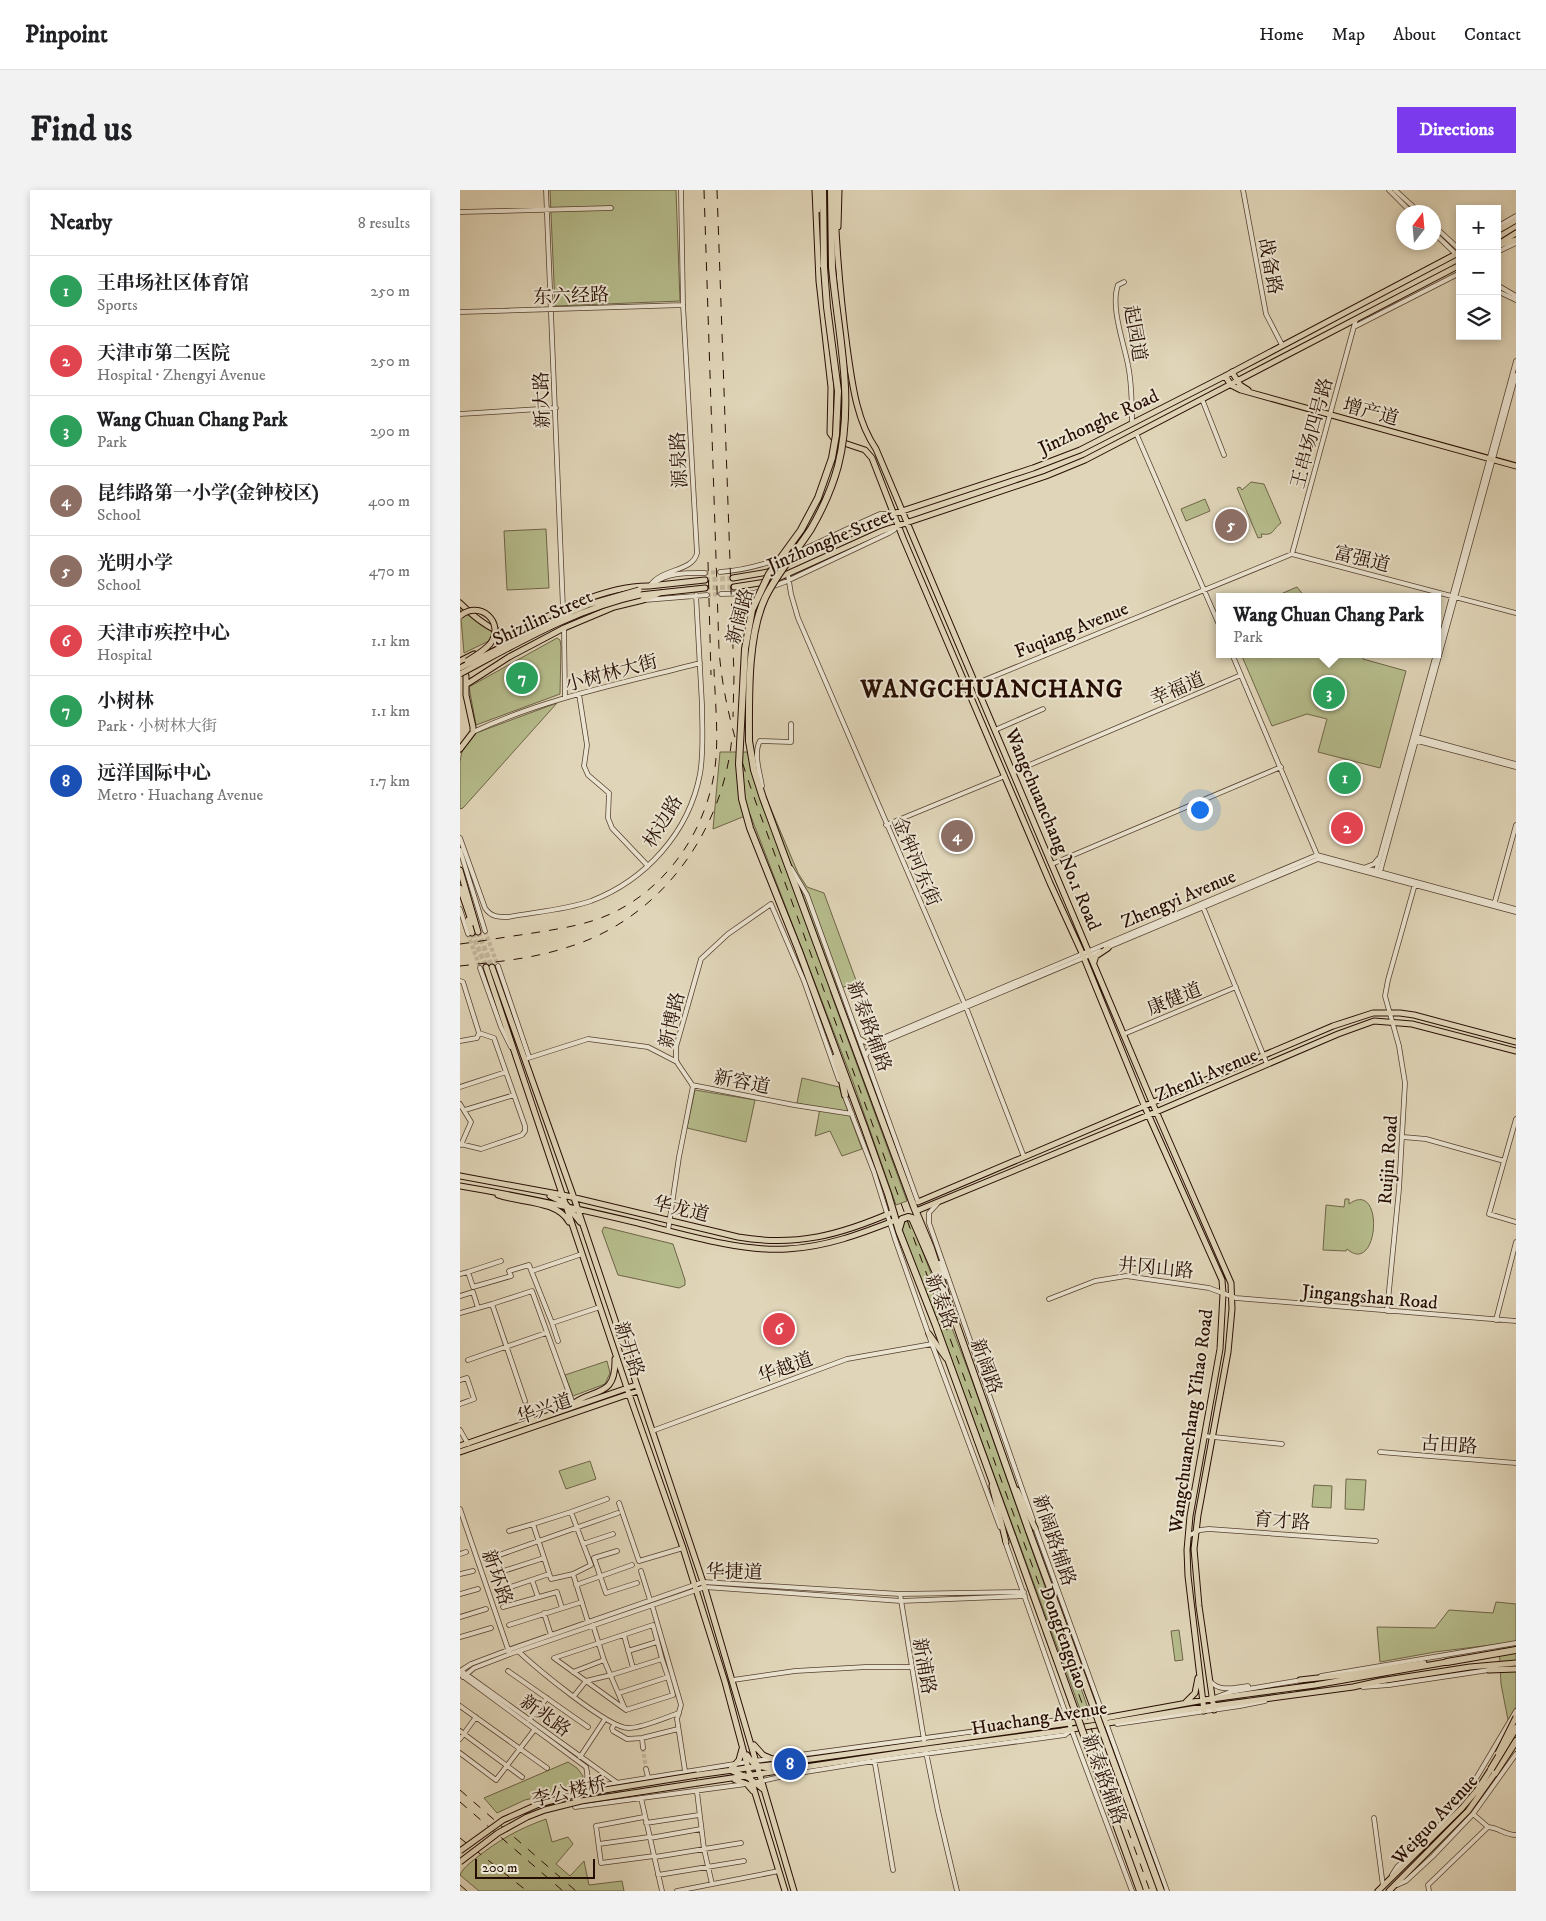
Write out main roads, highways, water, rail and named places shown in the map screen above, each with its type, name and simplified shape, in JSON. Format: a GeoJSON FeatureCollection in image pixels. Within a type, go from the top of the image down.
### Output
{"type":"FeatureCollection","features":[{"type":"Feature","properties":{"kind":"highway","name":"新阔路"},"geometry":{"type":"LineString","coordinates":[[821,190],[827,307],[838,391],[836,435],[832,458],[818,498],[800,530],[769,574],[752,610],[744,648],[739,764],[742,799],[750,828],[823,1012]]}},
{"type":"Feature","properties":{"kind":"highway","name":"新阔路"},"geometry":{"type":"LineString","coordinates":[[832,190],[832,267],[846,395],[842,445],[837,468],[820,514],[776,578],[765,598],[758,618],[753,647],[749,741],[754,770],[763,798],[931,1248],[1013,1483],[1032,1529]]}},
{"type":"Feature","properties":{"kind":"highway"},"geometry":{"type":"LineString","coordinates":[[823,1012],[827,1035],[841,1076],[845,1095]]}},
{"type":"Feature","properties":{"kind":"highway","name":"新泰路"},"geometry":{"type":"LineString","coordinates":[[823,1012],[865,1129],[891,1218],[899,1231],[990,1478]]}},
{"type":"Feature","properties":{"kind":"highway"},"geometry":{"type":"LineString","coordinates":[[899,1231],[902,1219],[912,1218],[923,1247],[942,1283]]}},
{"type":"Feature","properties":{"kind":"highway","name":"Dongfengqiao"},"geometry":{"type":"LineString","coordinates":[[990,1478],[1140,1891]]}},
{"type":"Feature","properties":{"kind":"highway","name":"Dongfengqiao"},"geometry":{"type":"LineString","coordinates":[[1032,1529],[1161,1891]]}},
{"type":"Feature","properties":{"kind":"highway","name":"Huachang Avenue"},"geometry":{"type":"LineString","coordinates":[[1447,1662],[1516,1649]]}},
{"type":"Feature","properties":{"kind":"highway","name":"Weiguo Avenue"},"geometry":{"type":"LineString","coordinates":[[1493,1771],[1516,1728]]}},
{"type":"Feature","properties":{"kind":"highway","name":"Weiguo Avenue"},"geometry":{"type":"LineString","coordinates":[[1493,1771],[1516,1741]]}},
{"type":"Feature","properties":{"kind":"main road"},"geometry":{"type":"LineString","coordinates":[[815,190],[817,228]]}},
{"type":"Feature","properties":{"kind":"main road"},"geometry":{"type":"LineString","coordinates":[[817,228],[821,190]]}},
{"type":"Feature","properties":{"kind":"main road"},"geometry":{"type":"LineString","coordinates":[[832,190],[837,237]]}},
{"type":"Feature","properties":{"kind":"main road"},"geometry":{"type":"LineString","coordinates":[[837,237],[839,190]]}},
{"type":"Feature","properties":{"kind":"main road"},"geometry":{"type":"LineString","coordinates":[[1501,229],[1516,220]]}},
{"type":"Feature","properties":{"kind":"main road","name":"Wangchuanchang No.1 Road"},"geometry":{"type":"LineString","coordinates":[[817,228],[819,281],[831,387],[830,433],[835,440],[861,448],[869,453],[1050,883],[1083,956],[1144,1105]]}},
{"type":"Feature","properties":{"kind":"main road"},"geometry":{"type":"LineString","coordinates":[[1501,242],[1516,233]]}},
{"type":"Feature","properties":{"kind":"main road","name":"Wangchuanchang No.1 Road"},"geometry":{"type":"LineString","coordinates":[[837,237],[839,281],[852,384],[866,432],[876,449],[976,683],[1152,1102]]}},
{"type":"Feature","properties":{"kind":"main road"},"geometry":{"type":"LineString","coordinates":[[1501,244],[1516,240]]}},
{"type":"Feature","properties":{"kind":"main road","name":"Jinzhonghe Road"},"geometry":{"type":"LineString","coordinates":[[733,578],[768,572],[894,514],[1080,450],[1456,255]]}},
{"type":"Feature","properties":{"kind":"main road","name":"Jinzhonghe Road"},"geometry":{"type":"LineString","coordinates":[[907,522],[1066,469],[1456,267]]}},
{"type":"Feature","properties":{"kind":"main road"},"geometry":{"type":"LineString","coordinates":[[1232,372],[1244,389],[1331,414]]}},
{"type":"Feature","properties":{"kind":"main road"},"geometry":{"type":"LineString","coordinates":[[1225,376],[1231,385]]}},
{"type":"Feature","properties":{"kind":"main road","name":"增产道"},"geometry":{"type":"LineString","coordinates":[[1231,385],[1241,390],[1516,464]]}},
{"type":"Feature","properties":{"kind":"main road"},"geometry":{"type":"LineString","coordinates":[[878,521],[885,524],[885,528],[882,531]]}},
{"type":"Feature","properties":{"kind":"main road","name":"Jinzhonghe Street"},"geometry":{"type":"LineString","coordinates":[[734,587],[789,578],[882,531],[907,522]]}},
{"type":"Feature","properties":{"kind":"main road"},"geometry":{"type":"LineString","coordinates":[[460,665],[512,635],[563,609],[598,595],[624,588],[705,580]]}},
{"type":"Feature","properties":{"kind":"main road"},"geometry":{"type":"LineString","coordinates":[[639,592],[650,586]]}},
{"type":"Feature","properties":{"kind":"main road"},"geometry":{"type":"LineString","coordinates":[[639,592],[660,593],[705,588]]}},
{"type":"Feature","properties":{"kind":"main road","name":"Shizilin Street"},"geometry":{"type":"LineString","coordinates":[[460,665],[590,604],[639,592]]}},
{"type":"Feature","properties":{"kind":"main road","name":"Shizilin Street"},"geometry":{"type":"LineString","coordinates":[[460,674],[581,612],[639,592]]}},
{"type":"Feature","properties":{"kind":"main road"},"geometry":{"type":"LineString","coordinates":[[460,696],[466,687],[509,656],[564,628],[614,607],[643,600],[660,593]]}},
{"type":"Feature","properties":{"kind":"main road"},"geometry":{"type":"LineString","coordinates":[[460,603],[498,632],[512,635]]}},
{"type":"Feature","properties":{"kind":"main road"},"geometry":{"type":"LineString","coordinates":[[460,616],[470,610],[478,610],[489,616],[494,624],[494,634],[489,645],[460,665]]}},
{"type":"Feature","properties":{"kind":"main road"},"geometry":{"type":"LineString","coordinates":[[460,665],[466,673],[466,687],[473,732],[460,749]]}},
{"type":"Feature","properties":{"kind":"main road"},"geometry":{"type":"LineString","coordinates":[[460,870],[469,909]]}},
{"type":"Feature","properties":{"kind":"main road"},"geometry":{"type":"LineString","coordinates":[[460,888],[477,932]]}},
{"type":"Feature","properties":{"kind":"main road"},"geometry":{"type":"LineString","coordinates":[[1096,972],[1095,958],[1106,946]]}},
{"type":"Feature","properties":{"kind":"main road","name":"新开路"},"geometry":{"type":"LineString","coordinates":[[750,1738],[704,1584],[586,1232],[527,1058],[489,967],[513,1049],[567,1205],[574,1232],[615,1352],[626,1392],[696,1587],[741,1742],[751,1764]]}},
{"type":"Feature","properties":{"kind":"main road","name":"Zhenli Avenue"},"geometry":{"type":"LineString","coordinates":[[918,1202],[1264,1055],[1350,1020],[1373,1013],[1414,1015],[1516,1042]]}},
{"type":"Feature","properties":{"kind":"main road","name":"Zhenli Avenue"},"geometry":{"type":"LineString","coordinates":[[916,1211],[1354,1028],[1374,1022],[1412,1024],[1516,1051]]}},
{"type":"Feature","properties":{"kind":"main road"},"geometry":{"type":"LineString","coordinates":[[1145,1089],[1156,1112]]}},
{"type":"Feature","properties":{"kind":"main road"},"geometry":{"type":"LineString","coordinates":[[1136,1093],[1144,1105],[1141,1106],[1148,1115]]}},
{"type":"Feature","properties":{"kind":"main road","name":"Wangchuanchang Yihao Road"},"geometry":{"type":"LineString","coordinates":[[1156,1112],[1230,1277],[1233,1296],[1228,1352],[1196,1532],[1195,1569],[1213,1708]]}},
{"type":"Feature","properties":{"kind":"main road","name":"Wangchuanchang Yihao Road"},"geometry":{"type":"LineString","coordinates":[[1148,1115],[1220,1276],[1223,1293],[1220,1349],[1188,1536],[1188,1576],[1204,1704]]}},
{"type":"Feature","properties":{"kind":"main road","name":"华龙道"},"geometry":{"type":"LineString","coordinates":[[460,1176],[574,1198],[751,1239],[809,1240],[891,1218]]}},
{"type":"Feature","properties":{"kind":"main road"},"geometry":{"type":"LineString","coordinates":[[460,1186],[567,1205],[586,1232]]}},
{"type":"Feature","properties":{"kind":"main road"},"geometry":{"type":"LineString","coordinates":[[530,1189],[578,1209],[750,1248],[787,1249],[828,1244],[853,1237],[891,1218]]}},
{"type":"Feature","properties":{"kind":"main road"},"geometry":{"type":"LineString","coordinates":[[488,1191],[505,1198],[558,1210],[566,1216],[574,1232]]}},
{"type":"Feature","properties":{"kind":"main road"},"geometry":{"type":"LineString","coordinates":[[1222,1310],[1223,1293]]}},
{"type":"Feature","properties":{"kind":"main road"},"geometry":{"type":"LineString","coordinates":[[929,1334],[948,1360]]}},
{"type":"Feature","properties":{"kind":"main road"},"geometry":{"type":"LineString","coordinates":[[573,1406],[585,1397],[607,1388],[612,1381],[614,1373],[615,1352]]}},
{"type":"Feature","properties":{"kind":"main road"},"geometry":{"type":"LineString","coordinates":[[630,1367],[626,1392],[644,1408]]}},
{"type":"Feature","properties":{"kind":"main road","name":"华兴道"},"geometry":{"type":"LineString","coordinates":[[626,1392],[636,1385]]}},
{"type":"Feature","properties":{"kind":"main road","name":"华兴道"},"geometry":{"type":"LineString","coordinates":[[460,1452],[607,1398],[626,1392],[638,1391]]}},
{"type":"Feature","properties":{"kind":"main road","name":"华兴道"},"geometry":{"type":"LineString","coordinates":[[460,1446],[573,1406],[607,1398]]}},
{"type":"Feature","properties":{"kind":"main road"},"geometry":{"type":"LineString","coordinates":[[990,1478],[1006,1542]]}},
{"type":"Feature","properties":{"kind":"main road"},"geometry":{"type":"LineString","coordinates":[[1195,1628],[1199,1643],[1204,1685],[1212,1699],[1225,1704]]}},
{"type":"Feature","properties":{"kind":"main road"},"geometry":{"type":"LineString","coordinates":[[1181,1705],[1193,1696],[1198,1683],[1194,1640],[1195,1628]]}},
{"type":"Feature","properties":{"kind":"main road","name":"Huachang Avenue"},"geometry":{"type":"LineString","coordinates":[[1300,1680],[1354,1674],[1516,1649]]}},
{"type":"Feature","properties":{"kind":"main road","name":"Huachang Avenue"},"geometry":{"type":"LineString","coordinates":[[730,1779],[752,1780],[760,1774],[874,1759],[925,1746],[1069,1723],[1106,1721],[1191,1709],[1212,1699],[1275,1691],[1447,1662]]}},
{"type":"Feature","properties":{"kind":"main road","name":"Huachang Avenue"},"geometry":{"type":"LineString","coordinates":[[728,1770],[751,1764],[785,1763],[1071,1730],[1181,1705],[1204,1704],[1213,1708],[1225,1704],[1271,1700],[1491,1663],[1516,1662]]}},
{"type":"Feature","properties":{"kind":"main road"},"geometry":{"type":"LineString","coordinates":[[1489,1670],[1516,1669]]}},
{"type":"Feature","properties":{"kind":"main road"},"geometry":{"type":"LineString","coordinates":[[1204,1704],[1208,1694],[1209,1679]]}},
{"type":"Feature","properties":{"kind":"main road"},"geometry":{"type":"LineString","coordinates":[[1493,1771],[1516,1717]]}},
{"type":"Feature","properties":{"kind":"main road"},"geometry":{"type":"LineString","coordinates":[[750,1738],[758,1751],[771,1759],[785,1763]]}},
{"type":"Feature","properties":{"kind":"main road"},"geometry":{"type":"LineString","coordinates":[[750,1738],[752,1780],[785,1891]]}},
{"type":"Feature","properties":{"kind":"main road"},"geometry":{"type":"LineString","coordinates":[[728,1770],[737,1764],[741,1753],[741,1742]]}},
{"type":"Feature","properties":{"kind":"main road"},"geometry":{"type":"LineString","coordinates":[[751,1764],[786,1770]]}},
{"type":"Feature","properties":{"kind":"main road"},"geometry":{"type":"LineString","coordinates":[[730,1779],[741,1773],[751,1764]]}},
{"type":"Feature","properties":{"kind":"main road"},"geometry":{"type":"LineString","coordinates":[[751,1764],[760,1774],[752,1780]]}},
{"type":"Feature","properties":{"kind":"main road"},"geometry":{"type":"LineString","coordinates":[[728,1770],[741,1773],[752,1780],[766,1794],[794,1891]]}},
{"type":"Feature","properties":{"kind":"main road","name":"李公楼桥"},"geometry":{"type":"LineString","coordinates":[[460,1852],[503,1820],[539,1804],[574,1795],[728,1770]]}},
{"type":"Feature","properties":{"kind":"main road","name":"Weiguo Avenue"},"geometry":{"type":"LineString","coordinates":[[1391,1889],[1401,1874],[1462,1808],[1493,1771]]}},
{"type":"Feature","properties":{"kind":"main road","name":"李公楼桥"},"geometry":{"type":"LineString","coordinates":[[460,1862],[498,1833],[527,1817],[545,1810],[581,1801],[730,1779]]}},
{"type":"Feature","properties":{"kind":"main road","name":"Weiguo Avenue"},"geometry":{"type":"LineString","coordinates":[[1381,1888],[1390,1879],[1401,1874]]}},
{"type":"Feature","properties":{"kind":"main road"},"geometry":{"type":"LineString","coordinates":[[1373,1891],[1381,1888]]}},
{"type":"Feature","properties":{"kind":"tunnel"},"geometry":{"type":"LineString","coordinates":[[705,573],[720,572]]}},
{"type":"Feature","properties":{"kind":"tunnel"},"geometry":{"type":"LineString","coordinates":[[705,580],[733,578]]}},
{"type":"Feature","properties":{"kind":"tunnel"},"geometry":{"type":"LineString","coordinates":[[705,588],[734,587]]}},
{"type":"Feature","properties":{"kind":"tunnel"},"geometry":{"type":"LineString","coordinates":[[707,595],[721,594]]}},
{"type":"Feature","properties":{"kind":"tunnel"},"geometry":{"type":"LineString","coordinates":[[485,931],[498,966]]}},
{"type":"Feature","properties":{"kind":"tunnel"},"geometry":{"type":"LineString","coordinates":[[478,932],[492,967]]}},
{"type":"Feature","properties":{"kind":"tunnel"},"geometry":{"type":"LineString","coordinates":[[472,933],[486,967]]}},
{"type":"Feature","properties":{"kind":"tunnel"},"geometry":{"type":"LineString","coordinates":[[468,934],[480,968]]}},
{"type":"Feature","properties":{"kind":"tunnel"},"geometry":{"type":"LineString","coordinates":[[525,1401],[530,1412]]}},
{"type":"Feature","properties":{"kind":"tunnel"},"geometry":{"type":"LineString","coordinates":[[643,1748],[646,1769]]}},
{"type":"Feature","properties":{"kind":"railway"},"geometry":{"type":"LineString","coordinates":[[704,190],[719,650],[731,721],[743,766],[759,811],[1150,1891]]}},
{"type":"Feature","properties":{"kind":"railway"},"geometry":{"type":"LineString","coordinates":[[717,190],[734,676],[733,717]]}},
{"type":"Feature","properties":{"kind":"railway"},"geometry":{"type":"LineString","coordinates":[[708,562],[711,675]]}},
{"type":"Feature","properties":{"kind":"railway"},"geometry":{"type":"LineString","coordinates":[[460,944],[563,928],[598,919],[621,909],[661,879],[691,839],[702,816],[710,792],[717,744],[714,669]]}},
{"type":"Feature","properties":{"kind":"railway"},"geometry":{"type":"LineString","coordinates":[[460,966],[526,957],[565,948],[599,935],[629,917],[657,895],[680,868],[700,839],[715,807],[726,773],[732,737]]}},
{"type":"Feature","properties":{"kind":"railway"},"geometry":{"type":"LineString","coordinates":[[460,1790],[576,1891]]}},
{"type":"Feature","properties":{"kind":"railway"},"geometry":{"type":"LineString","coordinates":[[460,1802],[563,1891]]}},
{"type":"Feature","properties":{"kind":"railway"},"geometry":{"type":"LineString","coordinates":[[460,1838],[527,1891]]}},
{"type":"Feature","properties":{"kind":"railway"},"geometry":{"type":"LineString","coordinates":[[460,1885],[467,1891]]}},
{"type":"Feature","properties":{"kind":"place","name":"光明小学"},"geometry":{"type":"Point","coordinates":[1231,525]}},
{"type":"Feature","properties":{"kind":"place","name":"小树林"},"geometry":{"type":"Point","coordinates":[522,678]}},
{"type":"Feature","properties":{"kind":"place","name":"Wang Chuan Chang Park"},"geometry":{"type":"Point","coordinates":[1329,693]}},
{"type":"Feature","properties":{"kind":"place","name":"王串场社区体育馆"},"geometry":{"type":"Point","coordinates":[1345,778]}},
{"type":"Feature","properties":{"kind":"place","name":"天津市第二医院"},"geometry":{"type":"Point","coordinates":[1347,828]}},
{"type":"Feature","properties":{"kind":"place","name":"昆纬路第一小学(金钟校区)"},"geometry":{"type":"Point","coordinates":[957,836]}},
{"type":"Feature","properties":{"kind":"place","name":"天津市疾控中心"},"geometry":{"type":"Point","coordinates":[779,1329]}},
{"type":"Feature","properties":{"kind":"place","name":"远洋国际中心"},"geometry":{"type":"Point","coordinates":[790,1764]}},
{"type":"Feature","properties":{"kind":"district","name":"WANGCHUANCHANG"},"geometry":{"type":"Point","coordinates":[992,689]}}]}
